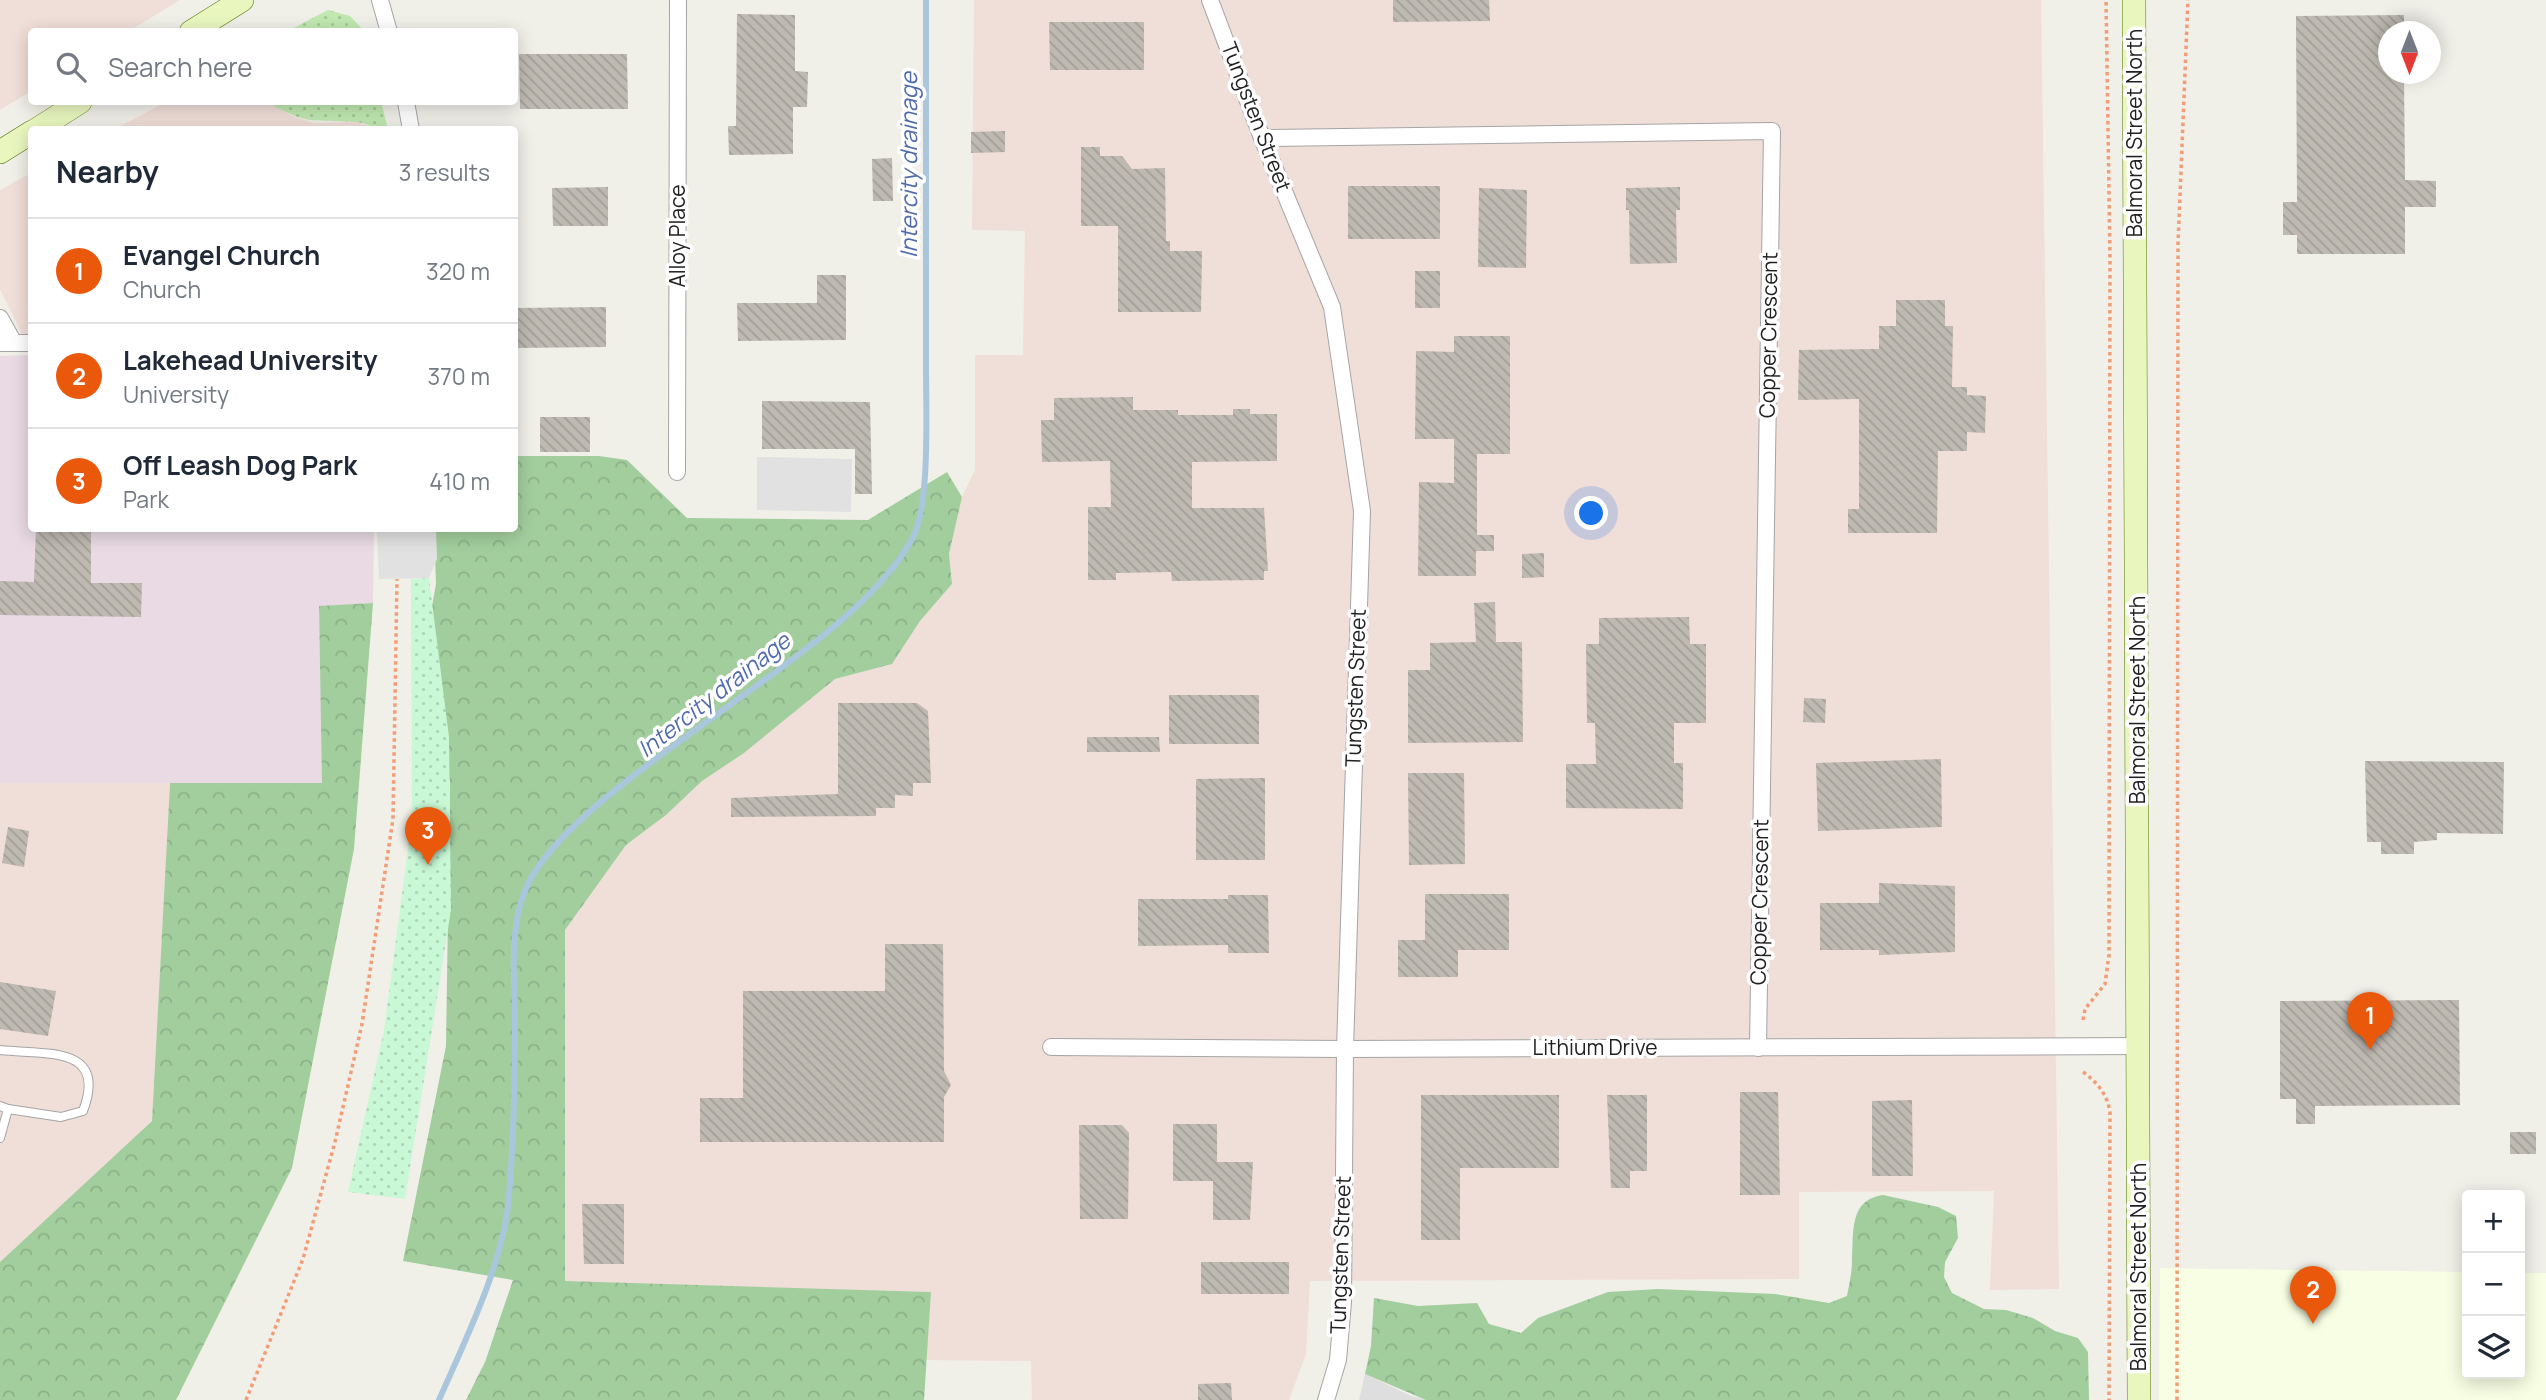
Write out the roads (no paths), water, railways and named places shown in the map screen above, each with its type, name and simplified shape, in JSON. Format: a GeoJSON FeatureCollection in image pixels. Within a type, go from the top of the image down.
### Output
{"type":"FeatureCollection","features":[{"type":"Feature","properties":{"kind":"main road"},"geometry":{"type":"LineString","coordinates":[[197,28],[242,0]]}},
{"type":"Feature","properties":{"kind":"main road","name":"Balmoral Street North"},"geometry":{"type":"LineString","coordinates":[[2134,0],[2140,1046],[2139,1400]]}},
{"type":"Feature","properties":{"kind":"main road"},"geometry":{"type":"LineString","coordinates":[[42,126],[75,105]]}},
{"type":"Feature","properties":{"kind":"main road"},"geometry":{"type":"LineString","coordinates":[[0,152],[28,134]]}},
{"type":"Feature","properties":{"kind":"street"},"geometry":{"type":"LineString","coordinates":[[380,0],[388,28]]}},
{"type":"Feature","properties":{"kind":"street","name":"Alloy Place"},"geometry":{"type":"LineString","coordinates":[[677,472],[678,0]]}},
{"type":"Feature","properties":{"kind":"street","name":"Tungsten Street"},"geometry":{"type":"LineString","coordinates":[[1210,0],[1262,138],[1332,307],[1362,511],[1345,1049],[1343,1302],[1338,1360],[1325,1400]]}},
{"type":"Feature","properties":{"kind":"street"},"geometry":{"type":"LineString","coordinates":[[407,105],[410,126]]}},
{"type":"Feature","properties":{"kind":"street","name":"Copper Crescent"},"geometry":{"type":"LineString","coordinates":[[1262,138],[1772,131],[1758,1048]]}},
{"type":"Feature","properties":{"kind":"street"},"geometry":{"type":"LineString","coordinates":[[0,318],[7,343],[28,342]]}},
{"type":"Feature","properties":{"kind":"street","name":"Lithium Drive"},"geometry":{"type":"LineString","coordinates":[[1051,1046],[1345,1049],[2140,1046]]}},
{"type":"Feature","properties":{"kind":"lane"},"geometry":{"type":"LineString","coordinates":[[0,1050],[69,1058],[83,1064],[90,1075],[90,1093],[83,1111],[71,1117],[4,1108],[0,1138]]}},
{"type":"Feature","properties":{"kind":"waterway","name":"Intercity drainage"},"geometry":{"type":"LineString","coordinates":[[439,1400],[492,1274],[506,1221],[514,1108],[515,935],[517,918],[527,886],[542,862],[590,811],[808,647],[859,604],[900,559],[914,535],[923,501],[926,454],[926,0]]}},
{"type":"Feature","properties":{"kind":"place","name":"Off Leash Dog Park"},"geometry":{"type":"Point","coordinates":[428,865]}},
{"type":"Feature","properties":{"kind":"place","name":"Evangel Church"},"geometry":{"type":"Point","coordinates":[2370,1050]}},
{"type":"Feature","properties":{"kind":"place","name":"Lakehead University"},"geometry":{"type":"Point","coordinates":[2313,1324]}}]}
